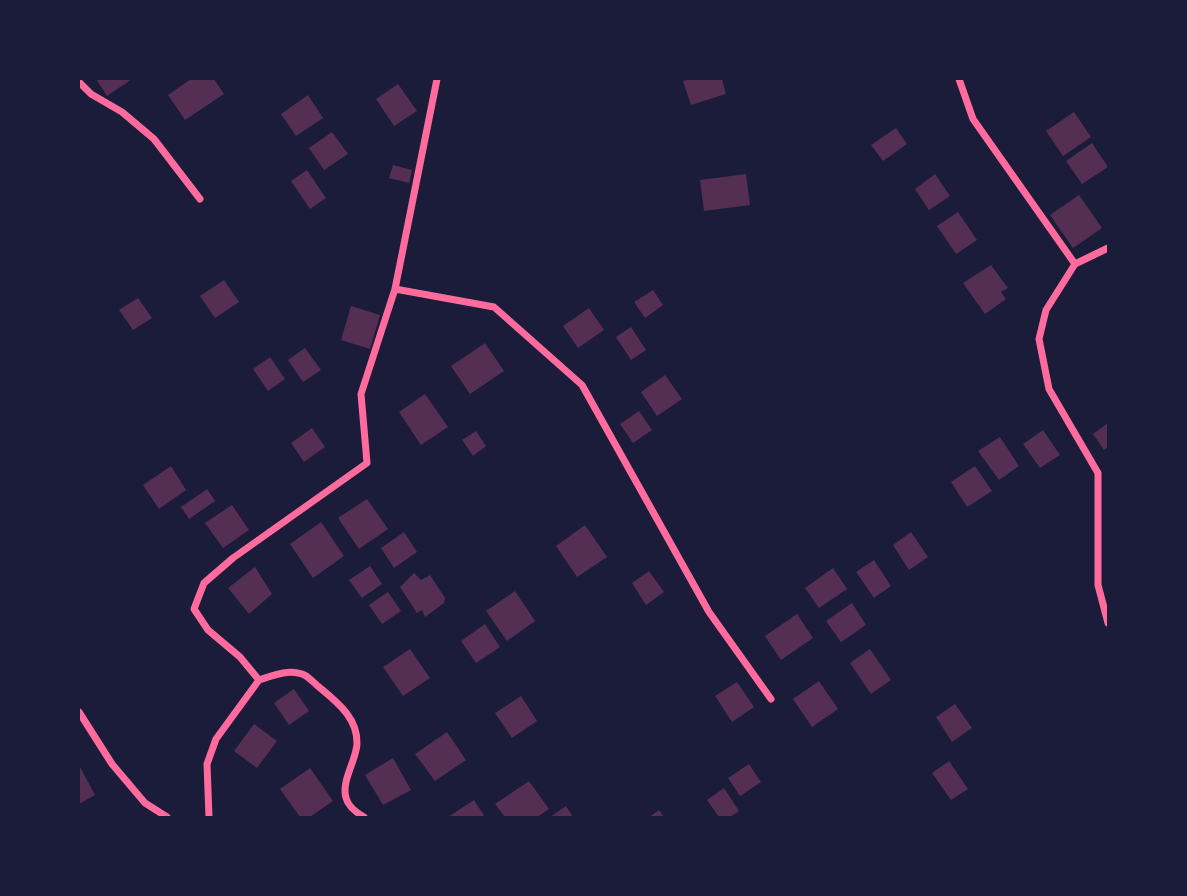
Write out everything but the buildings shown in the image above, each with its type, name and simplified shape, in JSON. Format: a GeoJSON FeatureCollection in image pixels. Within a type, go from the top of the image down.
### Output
{"type":"FeatureCollection","features":[{"type":"Feature","properties":{"kind":"street"},"geometry":{"type":"LineString","coordinates":[[259,680],[240,657],[208,630],[194,609],[204,583],[233,558],[367,463],[361,394],[395,289],[437,79]]}},
{"type":"Feature","properties":{"kind":"street"},"geometry":{"type":"LineString","coordinates":[[959,79],[973,119],[1075,264]]}},
{"type":"Feature","properties":{"kind":"street"},"geometry":{"type":"LineString","coordinates":[[79,82],[91,94],[122,112],[153,139],[200,199]]}},
{"type":"Feature","properties":{"kind":"street"},"geometry":{"type":"LineString","coordinates":[[1108,248],[1075,264],[1046,310],[1039,339],[1049,389],[1098,472],[1098,585],[1108,623]]}},
{"type":"Feature","properties":{"kind":"street"},"geometry":{"type":"LineString","coordinates":[[395,289],[494,307],[582,385],[709,612],[771,699]]}},
{"type":"Feature","properties":{"kind":"street"},"geometry":{"type":"LineString","coordinates":[[209,817],[207,764],[216,739],[259,680],[281,673],[303,674],[349,716],[357,745],[345,797],[352,808],[364,817]]}},
{"type":"Feature","properties":{"kind":"street"},"geometry":{"type":"LineString","coordinates":[[79,712],[82,724],[112,764],[145,803],[167,817]]}}]}
